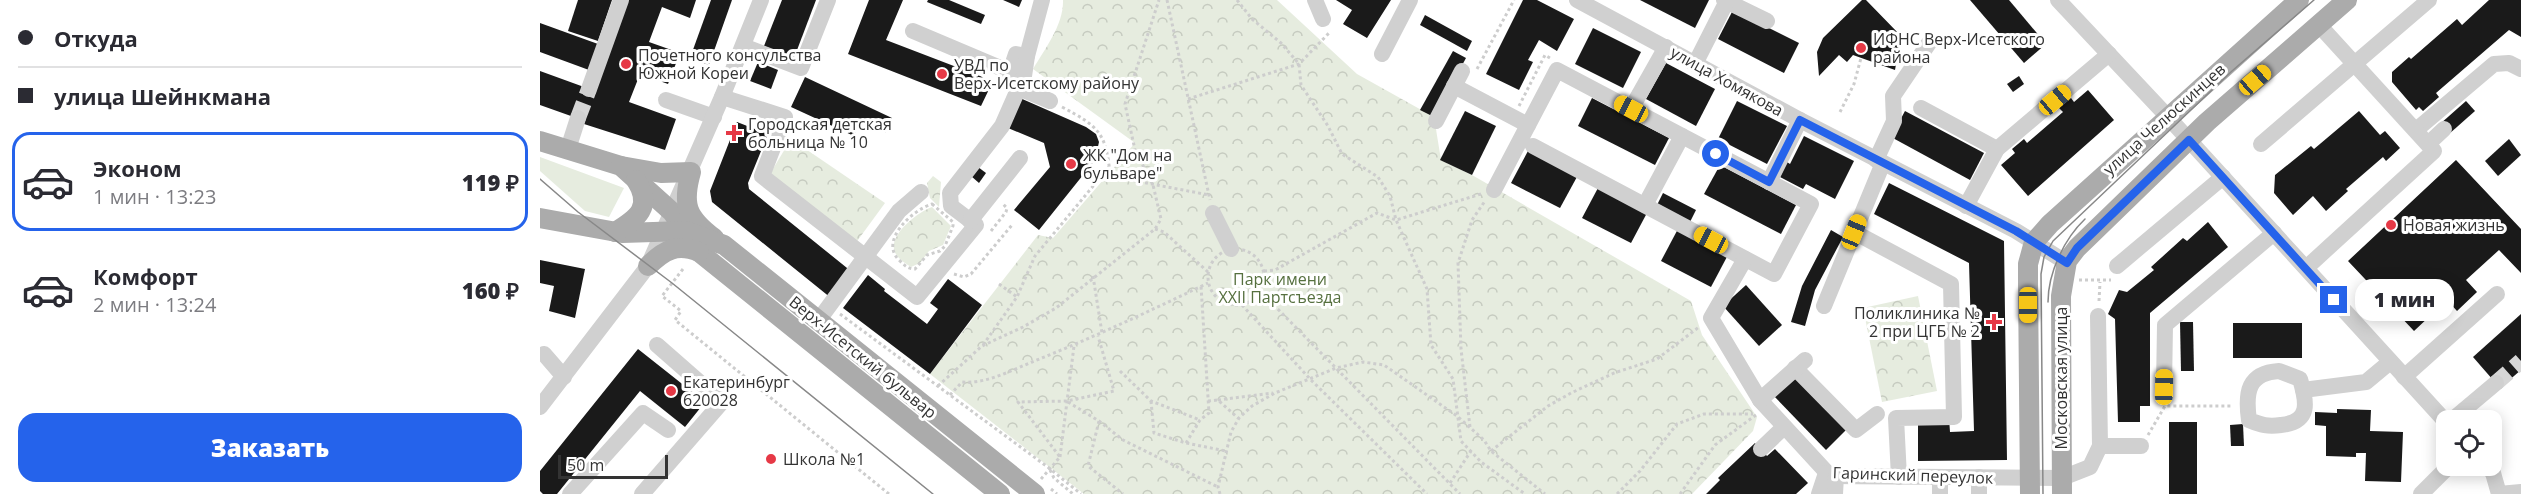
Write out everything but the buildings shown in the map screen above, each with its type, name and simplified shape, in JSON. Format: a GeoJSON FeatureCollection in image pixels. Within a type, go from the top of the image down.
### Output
{"type":"FeatureCollection","features":[{"type":"Feature","properties":{"kind":"main road","name":"улица Челюскинцев"},"geometry":{"type":"LineString","coordinates":[[2034,242],[2050,224],[2168,116],[2299,0]]}},
{"type":"Feature","properties":{"kind":"main road","name":"улица Челюскинцев"},"geometry":{"type":"LineString","coordinates":[[2067,263],[2077,248],[2207,122],[2347,0]]}},
{"type":"Feature","properties":{"kind":"main road"},"geometry":{"type":"LineString","coordinates":[[540,141],[628,172],[691,172],[684,196],[686,205],[701,226],[724,244]]}},
{"type":"Feature","properties":{"kind":"main road"},"geometry":{"type":"LineString","coordinates":[[619,232],[638,216],[643,206],[644,195],[628,172]]}},
{"type":"Feature","properties":{"kind":"main road","name":"Верх-Исетский бульвар"},"geometry":{"type":"LineString","coordinates":[[628,172],[672,212],[699,252],[1000,494]]}},
{"type":"Feature","properties":{"kind":"main road"},"geometry":{"type":"LineString","coordinates":[[540,218],[619,232],[646,248],[648,266]]}},
{"type":"Feature","properties":{"kind":"main road","name":"Верх-Исетский бульвар"},"geometry":{"type":"LineString","coordinates":[[619,232],[685,231],[724,244],[818,321],[1038,487]]}},
{"type":"Feature","properties":{"kind":"main road","name":"Московская улица"},"geometry":{"type":"LineString","coordinates":[[2030,486],[2028,264],[2034,242]]}},
{"type":"Feature","properties":{"kind":"main road"},"geometry":{"type":"LineString","coordinates":[[648,266],[671,249],[680,247],[699,252]]}},
{"type":"Feature","properties":{"kind":"main road","name":"Московская улица"},"geometry":{"type":"LineString","coordinates":[[2062,486],[2061,296],[2067,263]]}},
{"type":"Feature","properties":{"kind":"street"},"geometry":{"type":"LineString","coordinates":[[589,89],[621,0]]}},
{"type":"Feature","properties":{"kind":"street"},"geometry":{"type":"LineString","coordinates":[[540,407],[648,266],[654,232],[672,212],[691,172],[761,0]]}},
{"type":"Feature","properties":{"kind":"street"},"geometry":{"type":"LineString","coordinates":[[743,46],[801,68],[828,0]]}},
{"type":"Feature","properties":{"kind":"street"},"geometry":{"type":"LineString","coordinates":[[722,97],[785,117],[762,176],[917,297],[976,225],[951,206],[950,193],[1002,126],[1032,97],[1024,76],[1042,0]]}},
{"type":"Feature","properties":{"kind":"street"},"geometry":{"type":"LineString","coordinates":[[1316,0],[1323,19]]}},
{"type":"Feature","properties":{"kind":"street"},"geometry":{"type":"LineString","coordinates":[[1382,54],[1410,0]]}},
{"type":"Feature","properties":{"kind":"street","name":"улица Хомякова"},"geometry":{"type":"LineString","coordinates":[[1577,0],[1879,162],[2034,242],[2067,263]]}},
{"type":"Feature","properties":{"kind":"street"},"geometry":{"type":"LineString","coordinates":[[2058,0],[2168,116],[2436,411]]}},
{"type":"Feature","properties":{"kind":"street"},"geometry":{"type":"LineString","coordinates":[[2261,144],[2429,0]]}},
{"type":"Feature","properties":{"kind":"street"},"geometry":{"type":"LineString","coordinates":[[1695,63],[1725,1],[1767,21]]}},
{"type":"Feature","properties":{"kind":"street"},"geometry":{"type":"LineString","coordinates":[[2306,268],[2434,151],[2319,25]]}},
{"type":"Feature","properties":{"kind":"street"},"geometry":{"type":"LineString","coordinates":[[912,31],[1010,72],[1016,54],[1027,56]]}},
{"type":"Feature","properties":{"kind":"street"},"geometry":{"type":"LineString","coordinates":[[1824,306],[1854,232],[1894,121],[1893,96],[1929,43]]}},
{"type":"Feature","properties":{"kind":"street"},"geometry":{"type":"LineString","coordinates":[[1631,109],[1666,47]]}},
{"type":"Feature","properties":{"kind":"street"},"geometry":{"type":"LineString","coordinates":[[1966,206],[1997,149],[2109,54]]}},
{"type":"Feature","properties":{"kind":"street"},"geometry":{"type":"LineString","coordinates":[[2416,130],[2494,64],[2510,63],[2521,69]]}},
{"type":"Feature","properties":{"kind":"street"},"geometry":{"type":"LineString","coordinates":[[1494,190],[1557,70],[1811,204],[1774,274],[1533,146]]}},
{"type":"Feature","properties":{"kind":"street"},"geometry":{"type":"LineString","coordinates":[[1436,121],[1460,83],[1528,125]]}},
{"type":"Feature","properties":{"kind":"street"},"geometry":{"type":"LineString","coordinates":[[666,100],[714,117]]}},
{"type":"Feature","properties":{"kind":"street"},"geometry":{"type":"LineString","coordinates":[[1921,108],[1997,149]]}},
{"type":"Feature","properties":{"kind":"street"},"geometry":{"type":"LineString","coordinates":[[568,150],[578,118]]}},
{"type":"Feature","properties":{"kind":"street"},"geometry":{"type":"LineString","coordinates":[[1769,182],[1800,120]]}},
{"type":"Feature","properties":{"kind":"street"},"geometry":{"type":"LineString","coordinates":[[2428,144],[2445,129]]}},
{"type":"Feature","properties":{"kind":"street"},"geometry":{"type":"LineString","coordinates":[[1645,205],[1682,136]]}},
{"type":"Feature","properties":{"kind":"street"},"geometry":{"type":"LineString","coordinates":[[970,221],[1020,158]]}},
{"type":"Feature","properties":{"kind":"street"},"geometry":{"type":"LineString","coordinates":[[2117,266],[2223,177]]}},
{"type":"Feature","properties":{"kind":"street"},"geometry":{"type":"LineString","coordinates":[[818,321],[899,211],[921,192]]}},
{"type":"Feature","properties":{"kind":"street"},"geometry":{"type":"LineString","coordinates":[[1213,209],[1231,249]]}},
{"type":"Feature","properties":{"kind":"street"},"geometry":{"type":"LineString","coordinates":[[1854,232],[1951,284],[1954,417],[1896,418],[1899,477]]}},
{"type":"Feature","properties":{"kind":"street"},"geometry":{"type":"LineString","coordinates":[[2164,387],[2165,325],[2274,233]]}},
{"type":"Feature","properties":{"kind":"street"},"geometry":{"type":"LineString","coordinates":[[1711,318],[1745,259]]}},
{"type":"Feature","properties":{"kind":"street"},"geometry":{"type":"LineString","coordinates":[[2404,377],[2498,294]]}},
{"type":"Feature","properties":{"kind":"street"},"geometry":{"type":"LineString","coordinates":[[2062,486],[2090,466],[2100,446],[2098,316]]}},
{"type":"Feature","properties":{"kind":"street","name":"Гаринский переулок"},"geometry":{"type":"LineString","coordinates":[[1711,318],[1759,407],[1784,427],[1831,475],[1899,477],[1940,486],[2062,486]]}},
{"type":"Feature","properties":{"kind":"street"},"geometry":{"type":"LineString","coordinates":[[642,494],[722,402],[657,345]]}},
{"type":"Feature","properties":{"kind":"street"},"geometry":{"type":"LineString","coordinates":[[544,354],[564,377]]}},
{"type":"Feature","properties":{"kind":"street"},"geometry":{"type":"LineString","coordinates":[[2303,390],[2366,382],[2390,362]]}},
{"type":"Feature","properties":{"kind":"street"},"geometry":{"type":"LineString","coordinates":[[1759,407],[1800,364],[1856,430],[1877,414]]}},
{"type":"Feature","properties":{"kind":"street"},"geometry":{"type":"LineString","coordinates":[[2279,371],[2300,379],[2303,390],[2305,409],[2300,419],[2292,424],[2263,426],[2249,420],[2248,392],[2255,378],[2267,372],[2279,371]]}},
{"type":"Feature","properties":{"kind":"street"},"geometry":{"type":"LineString","coordinates":[[2464,410],[2496,383]]}},
{"type":"Feature","properties":{"kind":"street"},"geometry":{"type":"LineString","coordinates":[[570,494],[643,412],[668,430]]}},
{"type":"Feature","properties":{"kind":"street"},"geometry":{"type":"LineString","coordinates":[[1761,449],[1784,427]]}},
{"type":"Feature","properties":{"kind":"street"},"geometry":{"type":"LineString","coordinates":[[2100,446],[2141,447]]}},
{"type":"Feature","properties":{"kind":"street"},"geometry":{"type":"LineString","coordinates":[[1819,494],[1831,475]]}},
{"type":"Feature","properties":{"kind":"street"},"geometry":{"type":"LineString","coordinates":[[1831,475],[1835,494]]}},
{"type":"Feature","properties":{"kind":"street"},"geometry":{"type":"LineString","coordinates":[[2421,494],[2439,476]]}},
{"type":"Feature","properties":{"kind":"street"},"geometry":{"type":"LineString","coordinates":[[2494,476],[2499,494],[2521,492]]}},
{"type":"Feature","properties":{"kind":"path"},"geometry":{"type":"LineString","coordinates":[[982,346],[1023,327],[1056,308],[1093,276],[1155,229],[1161,219],[1154,184],[1135,150],[1125,104],[1159,0]]}},
{"type":"Feature","properties":{"kind":"path"},"geometry":{"type":"LineString","coordinates":[[1167,0],[1213,209]]}},
{"type":"Feature","properties":{"kind":"path"},"geometry":{"type":"LineString","coordinates":[[1237,0],[1252,19],[1281,43],[1299,64],[1301,85],[1328,126],[1342,154],[1378,177],[1390,196],[1396,220],[1427,289],[1431,345],[1453,379],[1461,441],[1481,462],[1525,494]]}},
{"type":"Feature","properties":{"kind":"path"},"geometry":{"type":"LineString","coordinates":[[1460,83],[1514,0]]}},
{"type":"Feature","properties":{"kind":"path"},"geometry":{"type":"LineString","coordinates":[[1188,99],[1299,64],[1331,31],[1323,19]]}},
{"type":"Feature","properties":{"kind":"path"},"geometry":{"type":"LineString","coordinates":[[1840,112],[1854,84],[1861,58]]}},
{"type":"Feature","properties":{"kind":"path"},"geometry":{"type":"LineString","coordinates":[[1032,97],[1084,118],[1100,131],[1110,176],[1209,195]]}},
{"type":"Feature","properties":{"kind":"path"},"geometry":{"type":"LineString","coordinates":[[938,386],[982,346],[1017,297],[1035,256],[1109,167]]}},
{"type":"Feature","properties":{"kind":"path"},"geometry":{"type":"LineString","coordinates":[[1264,271],[1275,270],[1377,213],[1396,220],[1494,190]]}},
{"type":"Feature","properties":{"kind":"path"},"geometry":{"type":"LineString","coordinates":[[1470,427],[1461,349],[1458,264],[1472,220],[1494,190]]}},
{"type":"Feature","properties":{"kind":"path"},"geometry":{"type":"LineString","coordinates":[[932,204],[953,222],[954,226],[945,246],[927,255],[915,269],[905,266],[894,256],[892,249],[894,237],[909,220],[932,204]]}},
{"type":"Feature","properties":{"kind":"path"},"geometry":{"type":"LineString","coordinates":[[943,266],[957,276],[971,274],[1012,225]]}},
{"type":"Feature","properties":{"kind":"path"},"geometry":{"type":"LineString","coordinates":[[1155,229],[1164,232],[1208,272]]}},
{"type":"Feature","properties":{"kind":"path"},"geometry":{"type":"LineString","coordinates":[[1231,249],[1242,249],[1252,253],[1260,261],[1264,271],[1261,292],[1253,300],[1242,305],[1231,305],[1220,301],[1212,293],[1208,283],[1208,272],[1212,261],[1231,249]]}},
{"type":"Feature","properties":{"kind":"path"},"geometry":{"type":"LineString","coordinates":[[684,269],[662,296],[681,311],[675,320],[889,494]]}},
{"type":"Feature","properties":{"kind":"path"},"geometry":{"type":"LineString","coordinates":[[1093,276],[1102,333]]}},
{"type":"Feature","properties":{"kind":"path"},"geometry":{"type":"LineString","coordinates":[[2080,280],[2100,282],[2098,316]]}},
{"type":"Feature","properties":{"kind":"path"},"geometry":{"type":"LineString","coordinates":[[1081,494],[1050,468],[950,395],[962,382],[974,383],[991,378],[1074,346],[1208,283]]}},
{"type":"Feature","properties":{"kind":"path"},"geometry":{"type":"LineString","coordinates":[[999,284],[1017,297]]}},
{"type":"Feature","properties":{"kind":"path"},"geometry":{"type":"LineString","coordinates":[[1186,443],[1200,420],[1209,413],[1201,286]]}},
{"type":"Feature","properties":{"kind":"path"},"geometry":{"type":"LineString","coordinates":[[1261,292],[1460,494]]}},
{"type":"Feature","properties":{"kind":"path"},"geometry":{"type":"LineString","coordinates":[[1242,305],[1311,380],[1427,494]]}},
{"type":"Feature","properties":{"kind":"path"},"geometry":{"type":"LineString","coordinates":[[1491,451],[1548,406],[1614,373],[1657,359],[1711,318]]}},
{"type":"Feature","properties":{"kind":"path"},"geometry":{"type":"LineString","coordinates":[[1060,457],[1018,402],[1067,401],[1114,391],[1098,336]]}},
{"type":"Feature","properties":{"kind":"path"},"geometry":{"type":"LineString","coordinates":[[1038,487],[1060,457],[1074,346]]}},
{"type":"Feature","properties":{"kind":"path"},"geometry":{"type":"LineString","coordinates":[[1220,494],[1218,487],[1231,432],[1239,418],[1252,406],[1275,393],[1336,368],[1363,362],[1384,365],[1457,416],[1484,440],[1491,451],[1545,494]]}},
{"type":"Feature","properties":{"kind":"path"},"geometry":{"type":"LineString","coordinates":[[1120,371],[1151,401],[1200,420]]}},
{"type":"Feature","properties":{"kind":"path"},"geometry":{"type":"LineString","coordinates":[[1208,401],[1275,393]]}},
{"type":"Feature","properties":{"kind":"path"},"geometry":{"type":"LineString","coordinates":[[1218,400],[1239,418]]}},
{"type":"Feature","properties":{"kind":"path"},"geometry":{"type":"LineString","coordinates":[[1067,401],[1099,421],[1123,440],[1218,487]]}},
{"type":"Feature","properties":{"kind":"path"},"geometry":{"type":"LineString","coordinates":[[1151,401],[1154,433],[1186,443],[1226,451]]}},
{"type":"Feature","properties":{"kind":"path"},"geometry":{"type":"LineString","coordinates":[[2141,447],[2165,406],[2247,406]]}},
{"type":"Feature","properties":{"kind":"path"},"geometry":{"type":"LineString","coordinates":[[1759,407],[1762,418]]}},
{"type":"Feature","properties":{"kind":"path"},"geometry":{"type":"LineString","coordinates":[[1617,494],[1640,471],[1677,424],[1704,414],[1759,407]]}},
{"type":"Feature","properties":{"kind":"path"},"geometry":{"type":"LineString","coordinates":[[1680,494],[1715,445],[1759,407]]}},
{"type":"Feature","properties":{"kind":"path"},"geometry":{"type":"LineString","coordinates":[[1099,421],[1088,466],[1123,494]]}},
{"type":"Feature","properties":{"kind":"path"},"geometry":{"type":"LineString","coordinates":[[1450,483],[1470,451]]}},
{"type":"Feature","properties":{"kind":"path"},"geometry":{"type":"LineString","coordinates":[[1050,468],[1054,478],[1073,494]]}},
{"type":"Feature","properties":{"kind":"green space","name":"Парк имени XXII Партсъезда"},"geometry":{"type":"Polygon","coordinates":[[[1063,0],[1277,0],[1357,74],[1434,117],[1441,160],[1472,175],[1691,301],[1702,335],[1757,417],[1753,431],[1692,494],[1084,494],[930,374],[1038,235],[1053,238],[1135,143],[1033,69],[1057,27],[1063,0]]]}},
{"type":"Feature","properties":{"kind":"green space"},"geometry":{"type":"Polygon","coordinates":[[[791,139],[885,203],[855,244],[768,177],[791,139]]]}},
{"type":"Feature","properties":{"kind":"green space"},"geometry":{"type":"Polygon","coordinates":[[[540,157],[624,188],[609,217],[585,211],[540,171],[540,157]]]}},
{"type":"Feature","properties":{"kind":"green space"},"geometry":{"type":"Polygon","coordinates":[[[933,176],[941,182],[939,207],[930,198],[927,183],[933,176]]]}},
{"type":"Feature","properties":{"kind":"green space"},"geometry":{"type":"Polygon","coordinates":[[[932,207],[951,226],[943,245],[929,251],[920,263],[911,267],[896,255],[894,243],[907,224],[932,207]]]}},
{"type":"Feature","properties":{"kind":"green space"},"geometry":{"type":"Polygon","coordinates":[[[1918,296],[1937,391],[1882,402],[1863,308],[1918,296]]]}},
{"type":"Feature","properties":{"kind":"tunnel"},"geometry":{"type":"LineString","coordinates":[[578,118],[589,89]]}},
{"type":"Feature","properties":{"kind":"tunnel"},"geometry":{"type":"LineString","coordinates":[[2496,383],[2521,361]]}},
{"type":"Feature","properties":{"kind":"tram line"},"geometry":{"type":"LineString","coordinates":[[2043,494],[2041,274],[2044,257],[2053,241],[2232,71],[2314,0]]}},
{"type":"Feature","properties":{"kind":"tram line"},"geometry":{"type":"LineString","coordinates":[[540,179],[578,212],[672,283],[933,494]]}},
{"type":"Feature","properties":{"kind":"tram line"},"geometry":{"type":"LineString","coordinates":[[2048,302],[2054,268],[2070,236],[2085,219]]}},
{"type":"Feature","properties":{"kind":"place","name":"ИФНС Верх-Исетского района"},"geometry":{"type":"Point","coordinates":[1861,48]}},
{"type":"Feature","properties":{"kind":"place","name":"Почетного консульства Южной Кореи"},"geometry":{"type":"Point","coordinates":[626,64]}},
{"type":"Feature","properties":{"kind":"place","name":"УВД по Верх-Исетскому району"},"geometry":{"type":"Point","coordinates":[942,74]}},
{"type":"Feature","properties":{"kind":"place","name":"Городская детская больница № 10"},"geometry":{"type":"Point","coordinates":[734,133]}},
{"type":"Feature","properties":{"kind":"place","name":"ЖК \"Дом на бульваре\""},"geometry":{"type":"Point","coordinates":[1071,164]}},
{"type":"Feature","properties":{"kind":"place","name":"Новая жизнь"},"geometry":{"type":"Point","coordinates":[2391,225]}},
{"type":"Feature","properties":{"kind":"place","name":"Поликлиника № 2 при ЦГБ № 2"},"geometry":{"type":"Point","coordinates":[1994,322]}},
{"type":"Feature","properties":{"kind":"place","name":"Екатеринбург 620028"},"geometry":{"type":"Point","coordinates":[671,391]}},
{"type":"Feature","properties":{"kind":"place","name":"Школа №1"},"geometry":{"type":"Point","coordinates":[771,459]}},
{"type":"Feature","properties":{"kind":"route"},"geometry":{"type":"LineString","coordinates":[[1716,154],[1769,182],[1800,120],[2016,231],[2067,263],[2077,248],[2189,140],[2334,300]]}}]}
